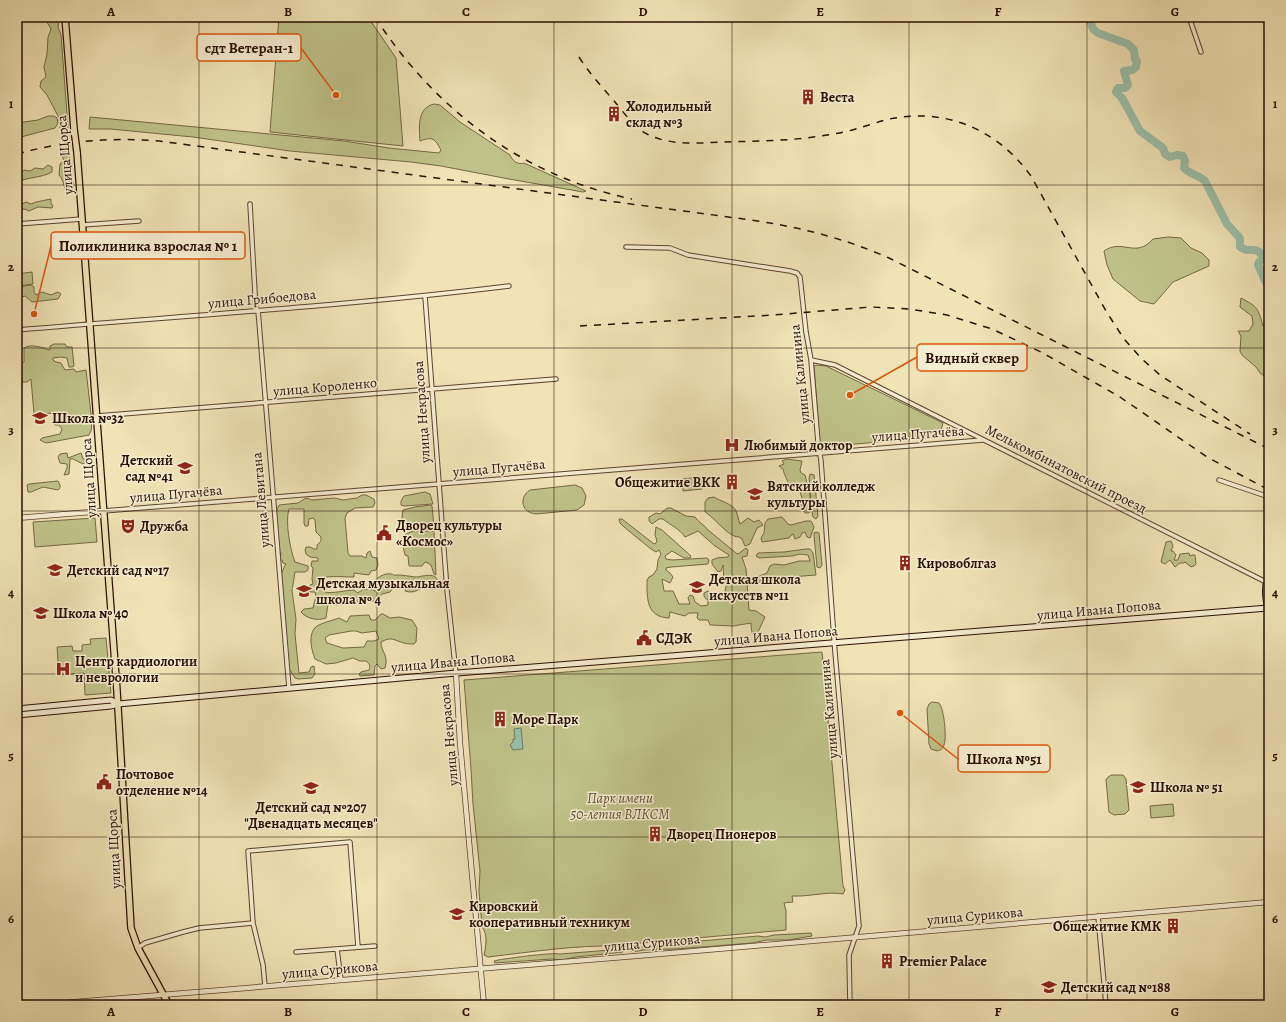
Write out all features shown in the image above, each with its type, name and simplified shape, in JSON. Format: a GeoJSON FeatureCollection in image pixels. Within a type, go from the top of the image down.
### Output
{"type":"FeatureCollection","features":[{"type":"Feature","properties":{"kind":"main road","name":"улица Щорса"},"geometry":{"type":"LineString","coordinates":[[65,17],[91,324],[103,511],[118,704],[131,928],[138,948],[169,1005]]}},
{"type":"Feature","properties":{"kind":"main road"},"geometry":{"type":"LineString","coordinates":[[1269,574],[1266,582],[1265,593],[1269,615]]}},
{"type":"Feature","properties":{"kind":"main road","name":"улица Ивана Попова"},"geometry":{"type":"LineString","coordinates":[[17,715],[289,688],[1268,608]]}},
{"type":"Feature","properties":{"kind":"main road","name":"улица Ивана Попова"},"geometry":{"type":"LineString","coordinates":[[17,709],[112,700],[118,704]]}},
{"type":"Feature","properties":{"kind":"street"},"geometry":{"type":"LineString","coordinates":[[1189,17],[1201,52]]}},
{"type":"Feature","properties":{"kind":"street","name":"улица Левитана"},"geometry":{"type":"LineString","coordinates":[[250,204],[257,311],[289,688]]}},
{"type":"Feature","properties":{"kind":"street"},"geometry":{"type":"LineString","coordinates":[[17,224],[82,219]]}},
{"type":"Feature","properties":{"kind":"street"},"geometry":{"type":"LineString","coordinates":[[82,225],[139,221]]}},
{"type":"Feature","properties":{"kind":"street","name":"улица Калинина"},"geometry":{"type":"LineString","coordinates":[[626,247],[670,248],[688,255],[795,272],[801,279],[820,453],[859,926],[849,955],[850,1005]]}},
{"type":"Feature","properties":{"kind":"street","name":"улица Грибоедова"},"geometry":{"type":"LineString","coordinates":[[17,330],[425,296],[509,286]]}},
{"type":"Feature","properties":{"kind":"street","name":"улица Некрасова"},"geometry":{"type":"LineString","coordinates":[[425,296],[447,590],[456,674],[460,743],[484,1005]]}},
{"type":"Feature","properties":{"kind":"street","name":"Мелькомбинатовский проезд"},"geometry":{"type":"LineString","coordinates":[[811,360],[835,365],[1266,582]]}},
{"type":"Feature","properties":{"kind":"street","name":"улица Короленко"},"geometry":{"type":"LineString","coordinates":[[97,416],[556,379]]}},
{"type":"Feature","properties":{"kind":"street","name":"улица Пугачёва"},"geometry":{"type":"LineString","coordinates":[[17,518],[983,440]]}},
{"type":"Feature","properties":{"kind":"street"},"geometry":{"type":"LineString","coordinates":[[1219,480],[1269,497]]}},
{"type":"Feature","properties":{"kind":"street"},"geometry":{"type":"LineString","coordinates":[[265,986],[263,965],[253,923],[248,851],[350,842],[358,947]]}},
{"type":"Feature","properties":{"kind":"street","name":"улица Сурикова"},"geometry":{"type":"LineString","coordinates":[[38,1005],[1269,902]]}},
{"type":"Feature","properties":{"kind":"street"},"geometry":{"type":"LineString","coordinates":[[1098,916],[1106,1005]]}},
{"type":"Feature","properties":{"kind":"street"},"geometry":{"type":"LineString","coordinates":[[138,948],[145,943],[162,937],[199,928],[253,923]]}},
{"type":"Feature","properties":{"kind":"street"},"geometry":{"type":"LineString","coordinates":[[296,952],[375,946]]}},
{"type":"Feature","properties":{"kind":"street"},"geometry":{"type":"LineString","coordinates":[[338,949],[341,980]]}},
{"type":"Feature","properties":{"kind":"street"},"geometry":{"type":"LineString","coordinates":[[124,998],[127,1005]]}},
{"type":"Feature","properties":{"kind":"green space"},"geometry":{"type":"Polygon","coordinates":[[[47,17],[59,18],[58,27],[61,35],[68,127],[63,131],[60,128],[59,118],[47,95],[40,87],[41,81],[46,77],[44,67],[47,54],[48,37],[51,29],[47,22],[50,21],[50,19],[48,20],[47,17]]]}},
{"type":"Feature","properties":{"kind":"green space"},"geometry":{"type":"Polygon","coordinates":[[[279,17],[368,17],[396,58],[403,146],[270,132],[279,17]]]}},
{"type":"Feature","properties":{"kind":"green space"},"geometry":{"type":"Polygon","coordinates":[[[434,104],[440,105],[460,122],[510,155],[516,162],[524,163],[586,191],[583,192],[441,166],[411,162],[290,151],[193,137],[110,129],[89,129],[90,117],[344,141],[389,148],[439,153],[441,150],[435,141],[428,139],[420,141],[420,119],[424,110],[428,106],[434,104]]]}},
{"type":"Feature","properties":{"kind":"green space"},"geometry":{"type":"Polygon","coordinates":[[[48,116],[54,116],[57,118],[58,123],[55,128],[17,138],[17,123],[38,120],[48,116]]]}},
{"type":"Feature","properties":{"kind":"green space"},"geometry":{"type":"Polygon","coordinates":[[[66,147],[68,148],[71,176],[74,185],[73,188],[67,192],[59,175],[60,164],[64,161],[61,153],[66,147]]]}},
{"type":"Feature","properties":{"kind":"green space"},"geometry":{"type":"Polygon","coordinates":[[[48,165],[52,167],[52,172],[17,182],[17,173],[20,174],[24,170],[30,171],[35,168],[43,169],[48,165]]]}},
{"type":"Feature","properties":{"kind":"green space"},"geometry":{"type":"Polygon","coordinates":[[[51,199],[53,206],[52,208],[38,207],[29,211],[24,209],[17,211],[18,206],[26,202],[31,204],[51,199]]]}},
{"type":"Feature","properties":{"kind":"green space"},"geometry":{"type":"Polygon","coordinates":[[[1168,237],[1181,238],[1191,248],[1202,253],[1209,260],[1209,266],[1173,282],[1154,304],[1140,301],[1113,279],[1107,265],[1104,251],[1117,246],[1135,248],[1141,247],[1147,245],[1153,239],[1168,237]]]}},
{"type":"Feature","properties":{"kind":"green space"},"geometry":{"type":"Polygon","coordinates":[[[32,272],[33,284],[17,286],[17,274],[32,272]]]}},
{"type":"Feature","properties":{"kind":"green space"},"geometry":{"type":"Polygon","coordinates":[[[31,285],[34,287],[34,292],[36,295],[42,292],[51,295],[58,292],[61,294],[58,299],[32,302],[25,296],[17,298],[18,287],[31,285]]]}},
{"type":"Feature","properties":{"kind":"green space"},"geometry":{"type":"Polygon","coordinates":[[[1241,298],[1254,306],[1260,315],[1263,326],[1267,322],[1269,314],[1269,379],[1260,373],[1256,367],[1242,355],[1240,351],[1241,336],[1238,331],[1249,331],[1253,324],[1252,316],[1240,307],[1241,298]]]}},
{"type":"Feature","properties":{"kind":"green space"},"geometry":{"type":"Polygon","coordinates":[[[54,344],[65,344],[67,347],[72,347],[74,366],[69,367],[67,358],[53,358],[56,362],[61,363],[65,370],[74,369],[76,372],[86,370],[92,422],[89,435],[46,443],[40,440],[42,438],[60,434],[62,429],[59,425],[55,425],[53,423],[59,421],[57,413],[34,414],[31,379],[27,382],[22,382],[22,386],[17,387],[17,369],[24,362],[24,348],[34,346],[50,350],[50,346],[54,344]]]}},
{"type":"Feature","properties":{"kind":"green space"},"geometry":{"type":"Polygon","coordinates":[[[814,366],[826,366],[943,423],[939,437],[820,447],[814,366]]]}},
{"type":"Feature","properties":{"kind":"green space"},"geometry":{"type":"Polygon","coordinates":[[[67,453],[68,458],[81,453],[86,462],[83,464],[70,459],[69,474],[64,475],[67,464],[60,463],[58,457],[60,454],[67,453]]]}},
{"type":"Feature","properties":{"kind":"green space"},"geometry":{"type":"Polygon","coordinates":[[[786,459],[802,461],[800,470],[801,473],[805,475],[808,489],[811,505],[809,513],[805,513],[800,503],[802,498],[798,486],[789,486],[783,469],[779,466],[784,464],[782,461],[786,459]]]}},
{"type":"Feature","properties":{"kind":"green space"},"geometry":{"type":"Polygon","coordinates":[[[810,474],[814,475],[818,516],[816,519],[813,517],[812,512],[809,478],[810,474]]]}},
{"type":"Feature","properties":{"kind":"green space"},"geometry":{"type":"Polygon","coordinates":[[[701,477],[702,489],[683,491],[682,479],[701,477]]]}},
{"type":"Feature","properties":{"kind":"green space"},"geometry":{"type":"Polygon","coordinates":[[[58,481],[60,488],[58,490],[43,487],[28,492],[27,485],[29,484],[58,481]]]}},
{"type":"Feature","properties":{"kind":"green space"},"geometry":{"type":"Polygon","coordinates":[[[575,485],[582,488],[586,496],[584,505],[577,510],[536,514],[527,511],[523,505],[524,497],[530,490],[575,485]]]}},
{"type":"Feature","properties":{"kind":"green space"},"geometry":{"type":"Polygon","coordinates":[[[425,492],[430,494],[433,504],[401,505],[401,501],[404,496],[425,492]]]}},
{"type":"Feature","properties":{"kind":"green space"},"geometry":{"type":"Polygon","coordinates":[[[362,495],[366,495],[374,499],[375,503],[373,507],[355,508],[347,513],[345,518],[348,553],[350,556],[362,556],[366,558],[367,553],[370,551],[372,557],[377,558],[378,565],[376,570],[371,571],[369,575],[354,573],[354,577],[326,577],[324,580],[325,592],[332,593],[354,590],[358,593],[363,589],[366,590],[369,588],[375,591],[378,590],[375,582],[377,578],[386,574],[415,577],[431,575],[436,578],[436,588],[431,589],[426,586],[411,592],[405,591],[406,588],[393,588],[390,592],[382,594],[374,601],[350,602],[337,605],[328,604],[326,618],[309,618],[301,612],[304,609],[313,608],[316,596],[315,592],[310,592],[310,585],[313,584],[313,568],[311,566],[312,561],[318,561],[318,558],[310,557],[306,554],[305,550],[306,547],[317,549],[317,545],[321,541],[321,537],[316,532],[315,520],[313,518],[309,519],[308,526],[305,526],[304,509],[289,509],[288,528],[293,557],[295,562],[308,566],[308,570],[305,572],[295,572],[292,591],[296,619],[295,634],[299,673],[309,672],[311,667],[314,666],[315,674],[312,678],[295,678],[288,667],[285,621],[283,618],[280,590],[281,576],[286,564],[283,563],[282,560],[279,560],[278,557],[281,553],[279,551],[276,512],[279,505],[298,503],[306,498],[312,500],[334,498],[343,500],[357,498],[362,495]]]}},
{"type":"Feature","properties":{"kind":"green space"},"geometry":{"type":"Polygon","coordinates":[[[714,497],[734,509],[737,513],[740,524],[748,518],[754,522],[759,520],[763,525],[757,528],[750,544],[745,546],[742,539],[730,534],[705,512],[705,502],[708,498],[714,497]]]}},
{"type":"Feature","properties":{"kind":"green space"},"geometry":{"type":"Polygon","coordinates":[[[431,505],[434,527],[432,529],[415,530],[412,526],[404,527],[402,517],[403,510],[431,505]]]}},
{"type":"Feature","properties":{"kind":"green space"},"geometry":{"type":"Polygon","coordinates":[[[667,508],[671,508],[686,516],[695,517],[736,553],[738,554],[746,548],[748,550],[747,556],[742,557],[746,569],[749,610],[756,611],[765,617],[758,632],[757,641],[752,633],[751,623],[733,626],[710,625],[708,620],[699,620],[697,618],[698,613],[689,613],[685,616],[670,612],[669,618],[661,617],[652,610],[648,600],[647,580],[657,569],[658,560],[661,554],[659,550],[656,552],[651,549],[624,527],[620,523],[619,519],[622,519],[654,544],[657,541],[655,535],[656,527],[662,530],[691,556],[690,558],[684,558],[672,551],[665,556],[666,559],[707,558],[709,560],[708,564],[666,568],[666,570],[673,577],[670,583],[662,579],[664,591],[673,591],[679,604],[690,604],[688,598],[690,595],[693,596],[695,602],[701,606],[708,605],[708,599],[704,596],[704,593],[708,591],[715,597],[721,596],[731,599],[733,596],[725,591],[727,582],[724,581],[723,565],[721,571],[718,572],[712,564],[712,560],[728,557],[729,555],[715,546],[698,531],[685,537],[678,529],[663,519],[659,519],[652,524],[649,521],[649,517],[656,513],[660,514],[667,508]]]}},
{"type":"Feature","properties":{"kind":"green space"},"geometry":{"type":"Polygon","coordinates":[[[782,517],[788,524],[791,525],[811,521],[814,527],[810,538],[807,537],[805,532],[802,533],[800,537],[795,539],[793,534],[789,538],[762,542],[761,538],[764,533],[765,523],[768,519],[782,517]]]}},
{"type":"Feature","properties":{"kind":"green space"},"geometry":{"type":"Polygon","coordinates":[[[95,518],[97,542],[35,547],[33,522],[95,518]]]}},
{"type":"Feature","properties":{"kind":"green space"},"geometry":{"type":"Polygon","coordinates":[[[413,531],[434,531],[436,575],[434,574],[431,565],[426,562],[422,566],[409,566],[408,556],[405,555],[403,546],[404,537],[406,534],[413,531]]]}},
{"type":"Feature","properties":{"kind":"green space"},"geometry":{"type":"Polygon","coordinates":[[[814,533],[819,533],[822,565],[820,568],[817,567],[814,536],[814,533]]]}},
{"type":"Feature","properties":{"kind":"green space"},"geometry":{"type":"Polygon","coordinates":[[[1171,541],[1173,546],[1171,551],[1173,551],[1176,555],[1174,560],[1178,560],[1180,554],[1189,553],[1190,556],[1195,555],[1196,564],[1194,566],[1191,567],[1185,562],[1180,563],[1175,567],[1170,560],[1165,564],[1161,562],[1166,542],[1171,541]]]}},
{"type":"Feature","properties":{"kind":"green space"},"geometry":{"type":"Polygon","coordinates":[[[810,549],[813,553],[816,575],[765,579],[761,580],[758,584],[755,584],[755,578],[767,573],[770,566],[774,564],[784,565],[799,561],[810,561],[808,555],[800,554],[792,556],[759,558],[756,556],[758,553],[810,549]]]}},
{"type":"Feature","properties":{"kind":"green space"},"geometry":{"type":"Polygon","coordinates":[[[383,614],[390,618],[399,617],[412,620],[417,628],[416,642],[414,644],[408,644],[390,639],[381,642],[386,664],[385,668],[381,669],[377,664],[375,666],[374,675],[360,676],[359,674],[361,672],[369,670],[370,667],[366,661],[360,661],[353,658],[326,664],[315,659],[311,636],[315,627],[318,625],[339,618],[347,622],[350,616],[369,615],[371,620],[375,620],[383,614]],[[356,631],[329,635],[325,638],[327,643],[343,648],[364,647],[367,641],[379,639],[376,631],[362,633],[356,631]]]}},
{"type":"Feature","properties":{"kind":"green space"},"geometry":{"type":"Polygon","coordinates":[[[106,638],[111,693],[85,695],[84,673],[59,675],[57,647],[72,646],[73,651],[82,651],[82,645],[91,644],[90,639],[106,638]]]}},
{"type":"Feature","properties":{"kind":"green space","name":"Парк имени 50-летия ВЛКСМ"},"geometry":{"type":"Polygon","coordinates":[[[822,652],[843,886],[845,890],[843,894],[831,893],[792,896],[793,902],[784,903],[786,911],[786,930],[618,946],[569,948],[488,957],[484,955],[486,937],[482,927],[479,891],[480,871],[473,804],[464,680],[822,652]]]}},
{"type":"Feature","properties":{"kind":"green space"},"geometry":{"type":"Polygon","coordinates":[[[932,702],[939,703],[941,706],[944,723],[944,745],[942,749],[937,751],[931,749],[929,744],[927,709],[929,704],[932,702]]]}},
{"type":"Feature","properties":{"kind":"green space"},"geometry":{"type":"Polygon","coordinates":[[[1111,775],[1123,775],[1126,779],[1129,810],[1125,814],[1114,815],[1109,812],[1106,780],[1111,775]]]}},
{"type":"Feature","properties":{"kind":"green space"},"geometry":{"type":"Polygon","coordinates":[[[1173,804],[1174,816],[1151,818],[1150,806],[1173,804]]]}},
{"type":"Feature","properties":{"kind":"green space"},"geometry":{"type":"Polygon","coordinates":[[[811,933],[812,936],[788,940],[767,940],[752,943],[632,952],[630,950],[631,948],[665,944],[811,933]]]}},
{"type":"Feature","properties":{"kind":"green space"},"geometry":{"type":"Polygon","coordinates":[[[623,949],[623,952],[561,960],[552,959],[495,963],[494,961],[538,955],[623,949]]]}},
{"type":"Feature","properties":{"kind":"shaded area"},"geometry":{"type":"Polygon","coordinates":[[[521,728],[523,749],[513,750],[510,745],[513,742],[513,739],[515,739],[514,729],[521,728]]]}},
{"type":"Feature","properties":{"kind":"waterway"},"geometry":{"type":"LineString","coordinates":[[1086,17],[1090,20],[1093,29],[1098,33],[1128,44],[1134,50],[1135,59],[1137,61],[1136,67],[1132,70],[1124,71],[1128,85],[1125,88],[1118,88],[1116,92],[1122,98],[1140,131],[1163,148],[1165,154],[1170,157],[1177,155],[1183,156],[1185,161],[1184,168],[1205,181],[1227,224],[1240,239],[1240,247],[1246,250],[1257,251],[1261,254],[1262,259],[1258,265],[1268,287],[1269,296]]}},
{"type":"Feature","properties":{"kind":"railway"},"geometry":{"type":"LineString","coordinates":[[375,17],[399,51],[425,81],[454,109],[485,134],[519,156],[554,174],[592,188],[632,199]]}},
{"type":"Feature","properties":{"kind":"railway"},"geometry":{"type":"LineString","coordinates":[[579,57],[596,80],[634,124],[642,131],[656,138],[675,142],[695,143],[814,137],[854,130],[885,120],[907,116],[928,116],[948,119],[967,125],[985,134],[1002,145],[1031,176],[1106,311],[1124,339],[1142,359],[1160,375],[1250,434]]}},
{"type":"Feature","properties":{"kind":"railway"},"geometry":{"type":"LineString","coordinates":[[17,154],[52,146],[87,141],[159,141],[751,220],[821,234],[889,258],[1269,449]]}},
{"type":"Feature","properties":{"kind":"railway"},"geometry":{"type":"LineString","coordinates":[[580,326],[773,315],[871,307],[909,309],[947,315],[992,329],[1041,352],[1120,397],[1207,457],[1269,490]]}},
{"type":"Feature","properties":{"kind":"place","name":"сдт Ветеран-1"},"geometry":{"type":"Point","coordinates":[336,95]}},
{"type":"Feature","properties":{"kind":"place","name":"Веста"},"geometry":{"type":"Point","coordinates":[808,97]}},
{"type":"Feature","properties":{"kind":"place","name":"Холодильный склад №3"},"geometry":{"type":"Point","coordinates":[614,114]}},
{"type":"Feature","properties":{"kind":"place","name":"Поликлиника взрослая № 1"},"geometry":{"type":"Point","coordinates":[34,314]}},
{"type":"Feature","properties":{"kind":"place","name":"Видный сквер"},"geometry":{"type":"Point","coordinates":[850,395]}},
{"type":"Feature","properties":{"kind":"place","name":"Школа №32"},"geometry":{"type":"Point","coordinates":[40,418]}},
{"type":"Feature","properties":{"kind":"place","name":"Любимый доктор"},"geometry":{"type":"Point","coordinates":[732,445]}},
{"type":"Feature","properties":{"kind":"place","name":"Детский сад №41"},"geometry":{"type":"Point","coordinates":[185,468]}},
{"type":"Feature","properties":{"kind":"place","name":"Общежитие ВКК"},"geometry":{"type":"Point","coordinates":[732,482]}},
{"type":"Feature","properties":{"kind":"place","name":"Вятский колледж культуры"},"geometry":{"type":"Point","coordinates":[755,494]}},
{"type":"Feature","properties":{"kind":"place","name":"Дружба"},"geometry":{"type":"Point","coordinates":[128,526]}},
{"type":"Feature","properties":{"kind":"place","name":"Дворец культуры «Космос»"},"geometry":{"type":"Point","coordinates":[384,533]}},
{"type":"Feature","properties":{"kind":"place","name":"Кировоблгаз"},"geometry":{"type":"Point","coordinates":[905,563]}},
{"type":"Feature","properties":{"kind":"place","name":"Детский сад №17"},"geometry":{"type":"Point","coordinates":[55,570]}},
{"type":"Feature","properties":{"kind":"place","name":"Детская школа искусств №11"},"geometry":{"type":"Point","coordinates":[697,587]}},
{"type":"Feature","properties":{"kind":"place","name":"Детская музыкальная школа № 4"},"geometry":{"type":"Point","coordinates":[304,591]}},
{"type":"Feature","properties":{"kind":"place","name":"Школа № 40"},"geometry":{"type":"Point","coordinates":[41,613]}},
{"type":"Feature","properties":{"kind":"place","name":"СДЭК"},"geometry":{"type":"Point","coordinates":[644,638]}},
{"type":"Feature","properties":{"kind":"place","name":"Центр кардиологии и неврологии"},"geometry":{"type":"Point","coordinates":[63,669]}},
{"type":"Feature","properties":{"kind":"place","name":"Школа №51"},"geometry":{"type":"Point","coordinates":[900,713]}},
{"type":"Feature","properties":{"kind":"place","name":"Море Парк"},"geometry":{"type":"Point","coordinates":[500,719]}},
{"type":"Feature","properties":{"kind":"place","name":"Почтовое отделение №14"},"geometry":{"type":"Point","coordinates":[104,782]}},
{"type":"Feature","properties":{"kind":"place","name":"Школа № 51"},"geometry":{"type":"Point","coordinates":[1138,787]}},
{"type":"Feature","properties":{"kind":"place","name":"Детский сад №207 \"Двенадцать месяцев\""},"geometry":{"type":"Point","coordinates":[311,788]}},
{"type":"Feature","properties":{"kind":"place","name":"Дворец Пионеров"},"geometry":{"type":"Point","coordinates":[655,834]}},
{"type":"Feature","properties":{"kind":"place","name":"Кировский кооперативный техникум"},"geometry":{"type":"Point","coordinates":[457,914]}},
{"type":"Feature","properties":{"kind":"place","name":"Общежитие КМК"},"geometry":{"type":"Point","coordinates":[1173,926]}},
{"type":"Feature","properties":{"kind":"place","name":"Premier Palace"},"geometry":{"type":"Point","coordinates":[887,961]}},
{"type":"Feature","properties":{"kind":"place","name":"Детский сад №188"},"geometry":{"type":"Point","coordinates":[1049,987]}}]}
